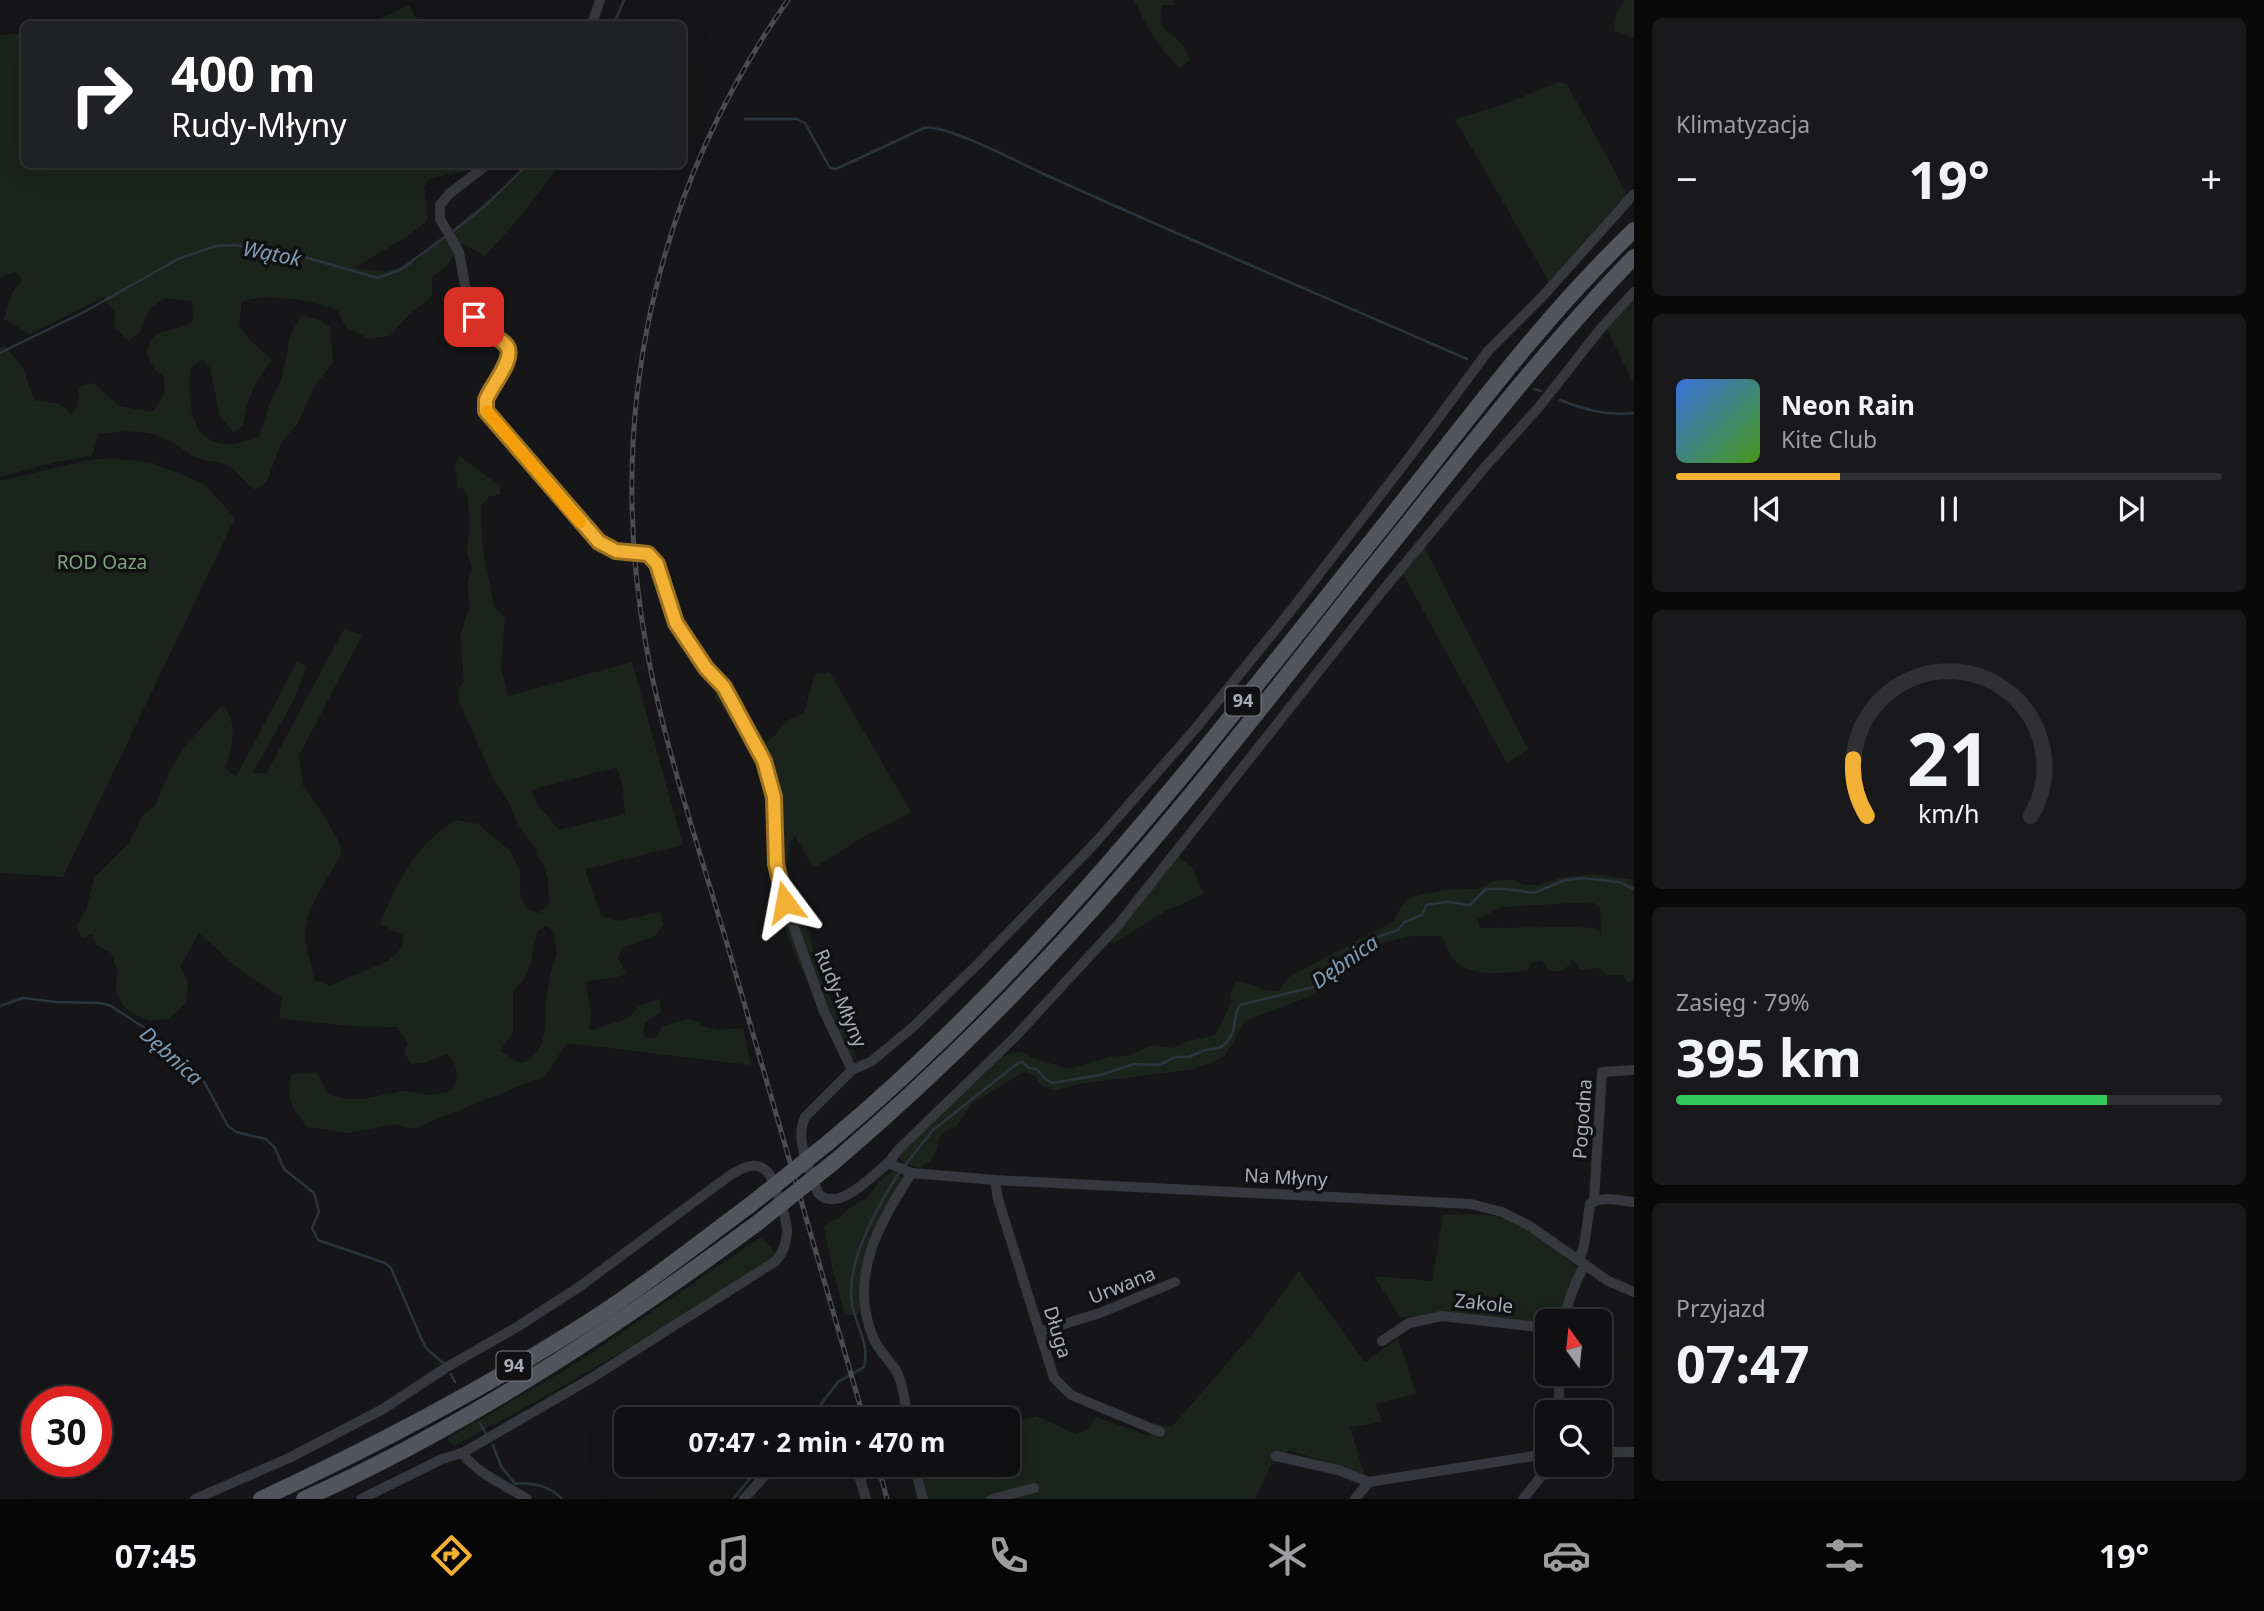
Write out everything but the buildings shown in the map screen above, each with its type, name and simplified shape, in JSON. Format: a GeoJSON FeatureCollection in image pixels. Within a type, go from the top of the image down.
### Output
{"type":"FeatureCollection","features":[{"type":"Feature","properties":{"kind":"main road","name":"94"},"geometry":{"type":"LineString","coordinates":[[261,1499],[392,1436],[599,1314],[750,1205],[829,1142],[902,1078],[1000,983],[1055,925],[1208,745],[1540,332],[1634,230]]}},
{"type":"Feature","properties":{"kind":"main road","name":"94"},"geometry":{"type":"LineString","coordinates":[[304,1499],[400,1451],[545,1368],[676,1283],[834,1162],[904,1101],[1020,988],[1112,887],[1239,735],[1556,341],[1634,257]]}},
{"type":"Feature","properties":{"kind":"street"},"geometry":{"type":"LineString","coordinates":[[593,21],[600,0]]}},
{"type":"Feature","properties":{"kind":"street","name":"Rudy-Młyny"},"geometry":{"type":"LineString","coordinates":[[483,168],[449,194],[440,205],[440,219],[459,252],[469,307],[479,328],[507,345],[509,352],[508,361],[486,401],[486,411],[599,542],[616,551],[648,554],[657,564],[676,623],[706,668],[724,687],[748,729],[764,761],[774,797],[776,864],[785,902],[823,1009],[852,1070],[805,1117],[801,1125],[799,1135],[818,1193],[824,1199],[844,1197],[888,1163]]}},
{"type":"Feature","properties":{"kind":"street"},"geometry":{"type":"LineString","coordinates":[[852,1070],[872,1061],[913,1027],[1096,842],[1196,728],[1289,613],[1488,351],[1542,297],[1634,194]]}},
{"type":"Feature","properties":{"kind":"street"},"geometry":{"type":"LineString","coordinates":[[906,1407],[896,1371],[873,1339],[863,1297],[869,1252],[892,1203],[912,1173],[888,1163],[899,1149],[1015,1037],[1126,916],[1379,595],[1634,292]]}},
{"type":"Feature","properties":{"kind":"street","name":"Pogodna"},"geometry":{"type":"LineString","coordinates":[[1594,1200],[1602,1072],[1634,1070]]}},
{"type":"Feature","properties":{"kind":"street"},"geometry":{"type":"LineString","coordinates":[[195,1499],[289,1458],[383,1409],[579,1287],[729,1176],[746,1166],[757,1165],[766,1169],[788,1228],[785,1250],[776,1261],[590,1380],[462,1453],[442,1459],[360,1499]]}},
{"type":"Feature","properties":{"kind":"street","name":"Na Młyny"},"geometry":{"type":"LineString","coordinates":[[912,1173],[995,1180],[1471,1204],[1503,1212],[1530,1226],[1608,1281],[1634,1292]]}},
{"type":"Feature","properties":{"kind":"street","name":"Długa"},"geometry":{"type":"LineString","coordinates":[[995,1180],[998,1199],[1054,1378],[1071,1395],[1160,1433]]}},
{"type":"Feature","properties":{"kind":"street"},"geometry":{"type":"LineString","coordinates":[[1567,1309],[1582,1263],[1588,1208],[1594,1200],[1634,1202]]}},
{"type":"Feature","properties":{"kind":"street","name":"Urwana"},"geometry":{"type":"LineString","coordinates":[[1041,1331],[1100,1313],[1175,1282]]}},
{"type":"Feature","properties":{"kind":"street","name":"Zakole"},"geometry":{"type":"LineString","coordinates":[[1382,1341],[1409,1323],[1442,1316],[1535,1327]]}},
{"type":"Feature","properties":{"kind":"street"},"geometry":{"type":"LineString","coordinates":[[1612,1452],[1634,1451]]}},
{"type":"Feature","properties":{"kind":"street"},"geometry":{"type":"LineString","coordinates":[[462,1453],[484,1474],[527,1499]]}},
{"type":"Feature","properties":{"kind":"street"},"geometry":{"type":"LineString","coordinates":[[1276,1456],[1338,1470],[1369,1482],[1535,1456]]}},
{"type":"Feature","properties":{"kind":"street"},"geometry":{"type":"LineString","coordinates":[[744,1499],[763,1477]]}},
{"type":"Feature","properties":{"kind":"street"},"geometry":{"type":"LineString","coordinates":[[860,1477],[866,1499]]}},
{"type":"Feature","properties":{"kind":"street"},"geometry":{"type":"LineString","coordinates":[[918,1477],[923,1499]]}},
{"type":"Feature","properties":{"kind":"street"},"geometry":{"type":"LineString","coordinates":[[1523,1499],[1540,1477]]}},
{"type":"Feature","properties":{"kind":"street"},"geometry":{"type":"LineString","coordinates":[[1356,1499],[1369,1482]]}},
{"type":"Feature","properties":{"kind":"street"},"geometry":{"type":"LineString","coordinates":[[992,1499],[1034,1488]]}},
{"type":"Feature","properties":{"kind":"green space"},"geometry":{"type":"Polygon","coordinates":[[[1134,0],[1174,0],[1175,5],[1162,5],[1161,20],[1164,29],[1185,47],[1188,54],[1190,60],[1180,68],[1154,36],[1134,0]]]}},
{"type":"Feature","properties":{"kind":"green space"},"geometry":{"type":"Polygon","coordinates":[[[1626,0],[1634,0],[1634,38],[1614,31],[1617,14],[1626,0]]]}},
{"type":"Feature","properties":{"kind":"green space"},"geometry":{"type":"Polygon","coordinates":[[[409,5],[417,21],[375,21],[409,5]]]}},
{"type":"Feature","properties":{"kind":"green space"},"geometry":{"type":"Polygon","coordinates":[[[21,33],[21,168],[472,168],[429,179],[424,187],[428,219],[411,233],[355,268],[385,272],[415,262],[525,168],[557,168],[525,211],[485,256],[463,243],[446,267],[432,277],[432,296],[390,336],[369,339],[346,327],[337,310],[315,304],[276,298],[242,302],[239,325],[249,339],[272,360],[252,391],[243,426],[234,432],[220,417],[210,368],[202,359],[190,369],[191,407],[199,430],[206,438],[217,443],[232,444],[259,437],[270,402],[281,381],[291,334],[301,315],[319,320],[330,327],[333,362],[314,387],[298,423],[281,443],[267,481],[256,490],[228,466],[196,457],[154,434],[136,432],[98,434],[92,456],[55,462],[0,477],[0,348],[4,345],[23,368],[34,400],[60,404],[72,415],[78,405],[79,387],[94,383],[119,406],[151,412],[161,400],[164,386],[163,375],[155,370],[146,352],[149,345],[156,334],[193,322],[192,301],[165,298],[150,309],[140,332],[128,341],[114,327],[115,312],[103,297],[30,334],[4,319],[12,293],[22,280],[15,271],[0,278],[0,35],[21,33]]]}},
{"type":"Feature","properties":{"kind":"green space"},"geometry":{"type":"Polygon","coordinates":[[[1558,82],[1567,84],[1627,194],[1549,282],[1455,119],[1505,104],[1558,82]]]}},
{"type":"Feature","properties":{"kind":"green space"},"geometry":{"type":"Polygon","coordinates":[[[1634,294],[1634,385],[1605,325],[1634,294]]]}},
{"type":"Feature","properties":{"kind":"green space"},"geometry":{"type":"Polygon","coordinates":[[[459,456],[500,486],[500,495],[490,496],[481,506],[482,543],[494,607],[505,617],[501,668],[508,696],[632,662],[683,845],[585,869],[601,916],[618,921],[660,912],[663,925],[655,936],[622,948],[618,958],[626,974],[585,982],[591,1012],[589,1031],[629,1018],[640,1005],[660,999],[661,1012],[646,1022],[643,1029],[645,1037],[656,1038],[662,1026],[688,1019],[719,1030],[743,1028],[751,1065],[567,1043],[545,1076],[413,1129],[395,1124],[348,1133],[308,1127],[291,1103],[292,1074],[317,1073],[329,1095],[344,1099],[362,1099],[403,1091],[431,1095],[452,1091],[457,1076],[456,1067],[447,1054],[424,1063],[411,1064],[404,1052],[408,1043],[397,1027],[353,1026],[279,1018],[282,998],[240,970],[199,933],[180,967],[188,981],[187,1002],[169,1019],[149,1021],[123,1006],[116,991],[117,969],[111,953],[96,945],[92,934],[82,938],[77,925],[86,910],[94,878],[129,843],[143,815],[155,806],[184,747],[222,705],[231,719],[233,735],[225,768],[236,777],[297,662],[306,666],[295,698],[253,772],[266,774],[344,629],[362,635],[299,756],[303,786],[339,842],[341,855],[318,894],[306,926],[305,936],[314,980],[331,986],[383,963],[396,954],[403,942],[403,934],[380,924],[387,908],[401,878],[418,853],[441,830],[456,820],[478,824],[509,850],[520,871],[520,893],[527,910],[540,913],[549,904],[544,865],[494,780],[459,701],[458,689],[464,681],[460,637],[469,607],[468,580],[472,570],[467,551],[470,521],[467,495],[463,488],[458,488],[455,466],[459,456]],[[617,767],[531,790],[537,804],[559,830],[625,814],[623,789],[617,767]],[[547,926],[538,931],[531,963],[525,977],[513,991],[513,1033],[500,1051],[520,1063],[530,1060],[541,1046],[546,1027],[546,1000],[557,954],[553,931],[547,926]]]}},
{"type":"Feature","properties":{"kind":"green space","name":"ROD Oaza"},"geometry":{"type":"Polygon","coordinates":[[[112,458],[152,463],[203,483],[235,518],[63,877],[0,873],[0,481],[88,460],[112,458]]]}},
{"type":"Feature","properties":{"kind":"green space"},"geometry":{"type":"Polygon","coordinates":[[[1423,545],[1528,749],[1507,763],[1401,570],[1423,545]]]}},
{"type":"Feature","properties":{"kind":"green space"},"geometry":{"type":"Polygon","coordinates":[[[830,673],[911,812],[863,837],[814,868],[795,836],[790,843],[786,869],[809,933],[820,978],[841,1018],[856,1058],[848,1060],[803,971],[784,925],[771,877],[776,870],[775,844],[767,842],[763,780],[755,757],[715,697],[718,682],[767,742],[787,722],[804,714],[815,674],[830,673]]]}},
{"type":"Feature","properties":{"kind":"green space"},"geometry":{"type":"Polygon","coordinates":[[[1176,854],[1192,868],[1204,894],[1165,911],[1113,944],[1106,939],[1176,854]]]}},
{"type":"Feature","properties":{"kind":"green space"},"geometry":{"type":"Polygon","coordinates":[[[1596,874],[1634,880],[1634,980],[1627,982],[1622,975],[1606,975],[1599,967],[1580,969],[1572,958],[1569,966],[1558,972],[1548,970],[1542,961],[1533,962],[1527,970],[1519,971],[1490,973],[1470,970],[1453,959],[1441,936],[1411,936],[1377,944],[1313,995],[1245,1021],[1225,1056],[1212,1062],[1194,1069],[1079,1084],[1053,1091],[1041,1085],[1035,1076],[1022,1073],[971,1104],[957,1126],[944,1132],[938,1139],[937,1149],[930,1161],[919,1168],[901,1161],[900,1154],[1002,1057],[1020,1051],[1069,1069],[1110,1057],[1131,1055],[1152,1045],[1174,1048],[1216,1034],[1231,1003],[1230,994],[1235,982],[1278,991],[1289,977],[1394,921],[1401,907],[1411,897],[1444,890],[1478,889],[1497,880],[1539,885],[1562,877],[1596,874]],[[1592,902],[1502,907],[1478,919],[1480,928],[1582,927],[1596,929],[1601,934],[1600,908],[1592,902]]]}},
{"type":"Feature","properties":{"kind":"green space"},"geometry":{"type":"Polygon","coordinates":[[[893,1171],[904,1179],[867,1249],[859,1279],[859,1313],[855,1316],[845,1314],[824,1227],[867,1198],[879,1182],[893,1171]]]}},
{"type":"Feature","properties":{"kind":"green space"},"geometry":{"type":"Polygon","coordinates":[[[1443,1215],[1488,1215],[1501,1218],[1537,1236],[1579,1269],[1565,1309],[1535,1309],[1535,1324],[1435,1313],[1401,1318],[1374,1276],[1432,1281],[1443,1215]]]}},
{"type":"Feature","properties":{"kind":"green space"},"geometry":{"type":"Polygon","coordinates":[[[761,1237],[777,1254],[772,1260],[614,1356],[495,1424],[454,1446],[447,1439],[577,1363],[761,1237]]]}},
{"type":"Feature","properties":{"kind":"green space"},"geometry":{"type":"Polygon","coordinates":[[[1299,1271],[1365,1362],[1398,1338],[1416,1394],[1375,1404],[1382,1422],[1350,1427],[1364,1474],[1289,1450],[1270,1467],[1255,1499],[926,1499],[920,1477],[1020,1477],[1020,1423],[1023,1420],[1037,1416],[1075,1434],[1089,1429],[1096,1417],[1147,1435],[1152,1423],[1172,1427],[1253,1333],[1299,1271]]]}},
{"type":"Feature","properties":{"kind":"waterway","name":"Wątok"},"geometry":{"type":"LineString","coordinates":[[615,21],[624,0]]}},
{"type":"Feature","properties":{"kind":"waterway"},"geometry":{"type":"LineString","coordinates":[[745,119],[797,119],[805,123],[830,168],[836,169],[924,128],[947,131],[1467,359]]}},
{"type":"Feature","properties":{"kind":"waterway","name":"Wątok"},"geometry":{"type":"LineString","coordinates":[[452,232],[484,207],[524,168]]}},
{"type":"Feature","properties":{"kind":"waterway","name":"Wątok"},"geometry":{"type":"LineString","coordinates":[[0,353],[84,312],[178,259],[216,246],[235,245],[287,252],[378,278],[400,270],[446,236]]}},
{"type":"Feature","properties":{"kind":"waterway"},"geometry":{"type":"LineString","coordinates":[[1534,389],[1541,391]]}},
{"type":"Feature","properties":{"kind":"waterway"},"geometry":{"type":"LineString","coordinates":[[1560,400],[1597,411],[1634,413]]}},
{"type":"Feature","properties":{"kind":"waterway","name":"Dębnica"},"geometry":{"type":"LineString","coordinates":[[905,1165],[933,1130],[1018,1063],[1022,1062],[1029,1068],[1037,1069],[1052,1083],[1100,1075],[1134,1064],[1159,1065],[1175,1057],[1189,1057],[1205,1050],[1220,1048],[1231,1036],[1240,1005],[1317,986],[1371,939],[1398,930],[1405,922],[1422,915],[1427,905],[1446,902],[1470,905],[1486,889],[1534,893],[1565,880],[1581,878],[1619,882],[1634,889]]}},
{"type":"Feature","properties":{"kind":"waterway","name":"Dębnica"},"geometry":{"type":"LineString","coordinates":[[0,1006],[23,998],[101,1003],[111,1006],[154,1034],[202,1078],[228,1126],[236,1132],[266,1139],[275,1148],[284,1169],[314,1193],[319,1212],[312,1228],[318,1240],[385,1263],[391,1268],[422,1340],[427,1349],[443,1363]]}},
{"type":"Feature","properties":{"kind":"waterway","name":"Dębnica"},"geometry":{"type":"LineString","coordinates":[[819,1407],[838,1382],[864,1367],[864,1343],[852,1304],[853,1271],[873,1218],[899,1173]]}},
{"type":"Feature","properties":{"kind":"waterway","name":"Dębnica"},"geometry":{"type":"LineString","coordinates":[[451,1374],[455,1382]]}},
{"type":"Feature","properties":{"kind":"waterway","name":"Dębnica"},"geometry":{"type":"LineString","coordinates":[[480,1423],[486,1434]]}},
{"type":"Feature","properties":{"kind":"waterway","name":"Dębnica"},"geometry":{"type":"LineString","coordinates":[[493,1445],[501,1466],[515,1484],[540,1486],[553,1491],[562,1499]]}},
{"type":"Feature","properties":{"kind":"waterway","name":"Dębnica"},"geometry":{"type":"LineString","coordinates":[[733,1499],[751,1477]]}},
{"type":"Feature","properties":{"kind":"railway"},"geometry":{"type":"LineString","coordinates":[[788,0],[742,73],[704,149],[673,227],[651,308],[638,390],[632,474],[635,559],[646,645],[673,761],[861,1407]]}},
{"type":"Feature","properties":{"kind":"railway"},"geometry":{"type":"LineString","coordinates":[[881,1477],[887,1499]]}},
{"type":"Feature","properties":{"kind":"slow traffic"},"geometry":{"type":"LineString","coordinates":[[487,411],[580,522]]}},
{"type":"Feature","properties":{"kind":"route"},"geometry":{"type":"LineString","coordinates":[[474,317],[479,328],[507,345],[509,352],[508,361],[486,401],[486,411],[599,542],[616,551],[648,554],[657,564],[676,623],[706,668],[724,687],[748,729],[764,761],[774,797],[776,864],[785,902]]}}]}
